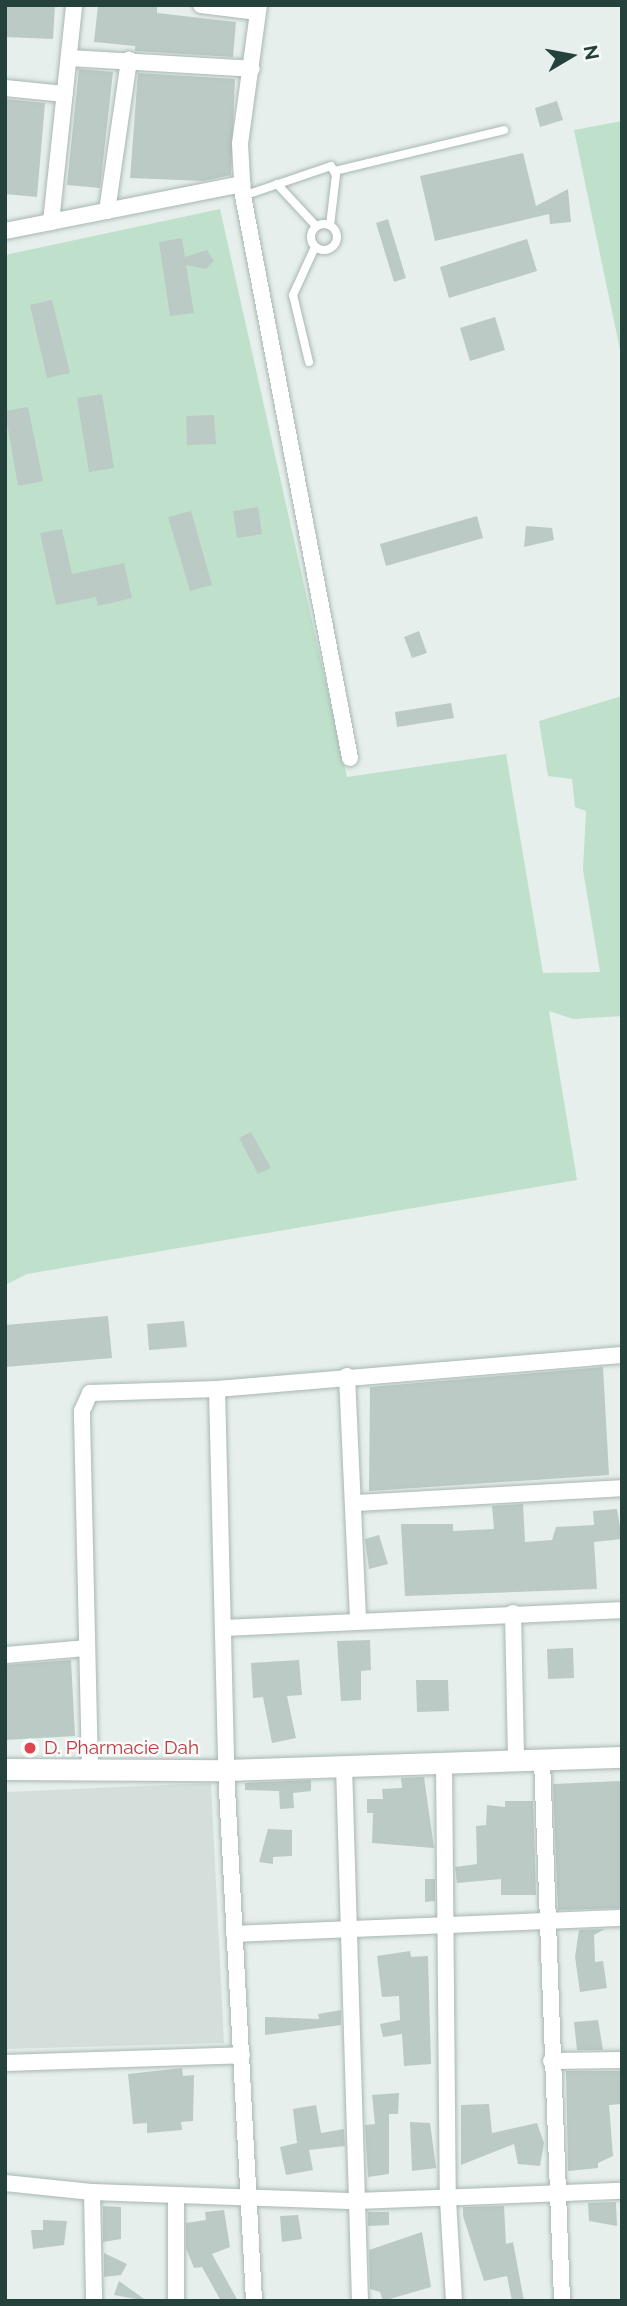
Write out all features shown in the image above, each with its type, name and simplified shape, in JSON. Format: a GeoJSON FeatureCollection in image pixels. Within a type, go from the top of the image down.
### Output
{"type":"FeatureCollection","features":[{"type":"Feature","properties":{"kind":"main road"},"geometry":{"type":"LineString","coordinates":[[5,1769],[226,1770],[622,1757]]}},
{"type":"Feature","properties":{"kind":"street"},"geometry":{"type":"LineString","coordinates":[[51,222],[74,5]]}},
{"type":"Feature","properties":{"kind":"street"},"geometry":{"type":"LineString","coordinates":[[201,5],[259,9],[240,144],[243,190],[350,758]]}},
{"type":"Feature","properties":{"kind":"street"},"geometry":{"type":"LineString","coordinates":[[69,58],[252,69]]}},
{"type":"Feature","properties":{"kind":"street"},"geometry":{"type":"LineString","coordinates":[[107,211],[129,60]]}},
{"type":"Feature","properties":{"kind":"street"},"geometry":{"type":"LineString","coordinates":[[5,88],[65,94]]}},
{"type":"Feature","properties":{"kind":"street"},"geometry":{"type":"LineString","coordinates":[[5,231],[107,211],[243,190]]}},
{"type":"Feature","properties":{"kind":"street"},"geometry":{"type":"LineString","coordinates":[[90,1769],[86,1648],[85,1401],[104,1389],[217,1389],[622,1355]]}},
{"type":"Feature","properties":{"kind":"street"},"geometry":{"type":"LineString","coordinates":[[347,1376],[356,1503],[358,1621]]}},
{"type":"Feature","properties":{"kind":"street"},"geometry":{"type":"LineString","coordinates":[[217,1389],[226,1628],[226,1770],[254,2301]]}},
{"type":"Feature","properties":{"kind":"street"},"geometry":{"type":"LineString","coordinates":[[356,1503],[622,1488]]}},
{"type":"Feature","properties":{"kind":"street"},"geometry":{"type":"LineString","coordinates":[[226,1628],[622,1610]]}},
{"type":"Feature","properties":{"kind":"street"},"geometry":{"type":"LineString","coordinates":[[513,1614],[516,1761]]}},
{"type":"Feature","properties":{"kind":"street"},"geometry":{"type":"LineString","coordinates":[[5,1655],[86,1648]]}},
{"type":"Feature","properties":{"kind":"street"},"geometry":{"type":"LineString","coordinates":[[542,1760],[545,1921],[562,2301]]}},
{"type":"Feature","properties":{"kind":"street"},"geometry":{"type":"LineString","coordinates":[[444,1763],[448,1926],[448,2200],[454,2301]]}},
{"type":"Feature","properties":{"kind":"street"},"geometry":{"type":"LineString","coordinates":[[344,1766],[360,2301]]}},
{"type":"Feature","properties":{"kind":"street"},"geometry":{"type":"LineString","coordinates":[[234,1934],[622,1918]]}},
{"type":"Feature","properties":{"kind":"street"},"geometry":{"type":"LineString","coordinates":[[5,2063],[242,2055]]}},
{"type":"Feature","properties":{"kind":"street"},"geometry":{"type":"LineString","coordinates":[[551,2061],[622,2060]]}},
{"type":"Feature","properties":{"kind":"street"},"geometry":{"type":"LineString","coordinates":[[5,2183],[92,2192],[356,2201],[448,2200],[622,2191]]}},
{"type":"Feature","properties":{"kind":"street"},"geometry":{"type":"LineString","coordinates":[[92,2192],[94,2301]]}},
{"type":"Feature","properties":{"kind":"street"},"geometry":{"type":"LineString","coordinates":[[176,2195],[176,2301]]}},
{"type":"Feature","properties":{"kind":"lane"},"geometry":{"type":"LineString","coordinates":[[243,190],[277,184],[326,166],[335,171],[504,130]]}},
{"type":"Feature","properties":{"kind":"lane"},"geometry":{"type":"LineString","coordinates":[[330,225],[335,171]]}},
{"type":"Feature","properties":{"kind":"lane"},"geometry":{"type":"LineString","coordinates":[[277,184],[316,226]]}},
{"type":"Feature","properties":{"kind":"lane"},"geometry":{"type":"LineString","coordinates":[[330,225],[337,232],[334,246],[315,247],[310,234],[316,226],[330,225]]}},
{"type":"Feature","properties":{"kind":"lane"},"geometry":{"type":"LineString","coordinates":[[309,362],[293,295],[295,280],[315,247]]}},
{"type":"Feature","properties":{"kind":"shaded area"},"geometry":{"type":"Polygon","coordinates":[[[211,1783],[224,2043],[5,2049],[5,1792],[211,1783]]]}},
{"type":"Feature","properties":{"kind":"green space"},"geometry":{"type":"Polygon","coordinates":[[[622,121],[622,359],[574,130],[622,121]]]}},
{"type":"Feature","properties":{"kind":"green space"},"geometry":{"type":"Polygon","coordinates":[[[220,209],[347,777],[506,754],[543,973],[600,972],[583,870],[586,811],[575,807],[572,779],[548,776],[539,721],[622,696],[622,1016],[573,1019],[549,1011],[577,1180],[27,1274],[5,1285],[5,255],[220,209]]]}},
{"type":"Feature","properties":{"kind":"building"},"geometry":{"type":"Polygon","coordinates":[[[5,5],[55,5],[53,39],[5,37],[5,5]]]}},
{"type":"Feature","properties":{"kind":"building"},"geometry":{"type":"Polygon","coordinates":[[[98,5],[157,5],[157,13],[236,22],[233,57],[135,51],[135,46],[94,42],[98,5]]]}},
{"type":"Feature","properties":{"kind":"building"},"geometry":{"type":"Polygon","coordinates":[[[79,69],[113,72],[100,188],[67,185],[79,69]]]}},
{"type":"Feature","properties":{"kind":"building"},"geometry":{"type":"Polygon","coordinates":[[[138,73],[235,79],[231,175],[204,181],[130,178],[138,73]]]}},
{"type":"Feature","properties":{"kind":"building"},"geometry":{"type":"Polygon","coordinates":[[[5,99],[45,103],[37,197],[5,194],[5,99]]]}},
{"type":"Feature","properties":{"kind":"building"},"geometry":{"type":"Polygon","coordinates":[[[557,101],[563,120],[540,127],[535,108],[557,101]]]}},
{"type":"Feature","properties":{"kind":"building"},"geometry":{"type":"Polygon","coordinates":[[[523,153],[536,206],[568,189],[571,222],[550,224],[549,214],[435,241],[420,176],[523,153]]]}},
{"type":"Feature","properties":{"kind":"building"},"geometry":{"type":"Polygon","coordinates":[[[388,219],[406,278],[394,282],[376,223],[388,219]]]}},
{"type":"Feature","properties":{"kind":"building"},"geometry":{"type":"Polygon","coordinates":[[[182,238],[185,257],[207,250],[214,261],[206,269],[186,265],[194,313],[170,316],[159,242],[182,238]]]}},
{"type":"Feature","properties":{"kind":"building"},"geometry":{"type":"Polygon","coordinates":[[[527,239],[537,271],[449,298],[440,267],[527,239]]]}},
{"type":"Feature","properties":{"kind":"building"},"geometry":{"type":"Polygon","coordinates":[[[52,300],[70,373],[47,378],[30,305],[52,300]]]}},
{"type":"Feature","properties":{"kind":"building"},"geometry":{"type":"Polygon","coordinates":[[[495,317],[505,350],[470,361],[460,328],[495,317]]]}},
{"type":"Feature","properties":{"kind":"building"},"geometry":{"type":"Polygon","coordinates":[[[102,394],[114,468],[89,472],[77,398],[102,394]]]}},
{"type":"Feature","properties":{"kind":"building"},"geometry":{"type":"Polygon","coordinates":[[[28,407],[43,481],[18,486],[5,411],[28,407]]]}},
{"type":"Feature","properties":{"kind":"building"},"geometry":{"type":"Polygon","coordinates":[[[214,415],[216,444],[187,445],[186,416],[214,415]]]}},
{"type":"Feature","properties":{"kind":"building"},"geometry":{"type":"Polygon","coordinates":[[[258,507],[262,534],[237,538],[233,511],[258,507]]]}},
{"type":"Feature","properties":{"kind":"building"},"geometry":{"type":"Polygon","coordinates":[[[191,511],[212,585],[190,591],[168,517],[191,511]]]}},
{"type":"Feature","properties":{"kind":"building"},"geometry":{"type":"Polygon","coordinates":[[[477,516],[483,538],[386,566],[380,544],[477,516]]]}},
{"type":"Feature","properties":{"kind":"building"},"geometry":{"type":"Polygon","coordinates":[[[526,526],[552,528],[554,540],[524,547],[526,526]]]}},
{"type":"Feature","properties":{"kind":"building"},"geometry":{"type":"Polygon","coordinates":[[[62,529],[72,574],[124,563],[132,598],[98,606],[96,597],[56,605],[40,533],[62,529]]]}},
{"type":"Feature","properties":{"kind":"building"},"geometry":{"type":"Polygon","coordinates":[[[419,631],[427,653],[412,658],[404,637],[419,631]]]}},
{"type":"Feature","properties":{"kind":"building"},"geometry":{"type":"Polygon","coordinates":[[[451,703],[454,718],[397,727],[395,712],[451,703]]]}},
{"type":"Feature","properties":{"kind":"building"},"geometry":{"type":"Polygon","coordinates":[[[251,1132],[271,1168],[258,1174],[239,1138],[251,1132]]]}},
{"type":"Feature","properties":{"kind":"building"},"geometry":{"type":"Polygon","coordinates":[[[108,1316],[112,1358],[5,1367],[5,1325],[108,1316]]]}},
{"type":"Feature","properties":{"kind":"building"},"geometry":{"type":"Polygon","coordinates":[[[184,1321],[187,1347],[149,1350],[147,1324],[184,1321]]]}},
{"type":"Feature","properties":{"kind":"building"},"geometry":{"type":"Polygon","coordinates":[[[603,1367],[609,1475],[369,1491],[370,1387],[603,1367]]]}},
{"type":"Feature","properties":{"kind":"building"},"geometry":{"type":"Polygon","coordinates":[[[523,1504],[525,1542],[552,1540],[556,1527],[594,1525],[593,1511],[617,1509],[622,1539],[594,1542],[597,1589],[405,1596],[401,1524],[453,1524],[453,1531],[494,1529],[492,1506],[523,1504]]]}},
{"type":"Feature","properties":{"kind":"building"},"geometry":{"type":"Polygon","coordinates":[[[379,1535],[388,1564],[369,1569],[365,1539],[379,1535]]]}},
{"type":"Feature","properties":{"kind":"building"},"geometry":{"type":"Polygon","coordinates":[[[370,1640],[371,1670],[361,1671],[361,1700],[341,1701],[337,1641],[370,1640]]]}},
{"type":"Feature","properties":{"kind":"building"},"geometry":{"type":"Polygon","coordinates":[[[573,1648],[574,1678],[548,1679],[547,1649],[573,1648]]]}},
{"type":"Feature","properties":{"kind":"building"},"geometry":{"type":"Polygon","coordinates":[[[71,1660],[75,1736],[5,1740],[5,1665],[71,1660]]]}},
{"type":"Feature","properties":{"kind":"building"},"geometry":{"type":"Polygon","coordinates":[[[299,1660],[302,1695],[287,1696],[296,1738],[272,1743],[263,1697],[253,1698],[251,1663],[299,1660]]]}},
{"type":"Feature","properties":{"kind":"building"},"geometry":{"type":"Polygon","coordinates":[[[416,1680],[448,1680],[449,1711],[417,1712],[416,1680]]]}},
{"type":"Feature","properties":{"kind":"building"},"geometry":{"type":"Polygon","coordinates":[[[424,1777],[434,1848],[372,1843],[373,1813],[367,1813],[367,1799],[383,1799],[382,1789],[402,1788],[401,1778],[424,1777]]]}},
{"type":"Feature","properties":{"kind":"building"},"geometry":{"type":"Polygon","coordinates":[[[311,1780],[311,1791],[293,1793],[294,1808],[280,1809],[279,1791],[245,1790],[245,1783],[311,1780]]]}},
{"type":"Feature","properties":{"kind":"building"},"geometry":{"type":"Polygon","coordinates":[[[620,1781],[622,1908],[558,1910],[553,1784],[620,1781]]]}},
{"type":"Feature","properties":{"kind":"building"},"geometry":{"type":"Polygon","coordinates":[[[505,1801],[533,1801],[536,1895],[501,1895],[501,1879],[457,1883],[455,1867],[477,1864],[476,1826],[486,1825],[487,1805],[505,1807],[505,1801]]]}},
{"type":"Feature","properties":{"kind":"building"},"geometry":{"type":"Polygon","coordinates":[[[268,1829],[292,1830],[292,1856],[273,1857],[273,1864],[259,1862],[268,1829]]]}},
{"type":"Feature","properties":{"kind":"building"},"geometry":{"type":"Polygon","coordinates":[[[425,1879],[435,1879],[435,1901],[425,1902],[425,1879]]]}},
{"type":"Feature","properties":{"kind":"building"},"geometry":{"type":"Polygon","coordinates":[[[605,1929],[594,1935],[595,1962],[603,1961],[607,1988],[580,1992],[575,1957],[579,1930],[605,1929]]]}},
{"type":"Feature","properties":{"kind":"building"},"geometry":{"type":"Polygon","coordinates":[[[410,1951],[411,1957],[428,1956],[431,2064],[404,2066],[402,2034],[383,2037],[380,2024],[400,2020],[399,1996],[382,1997],[377,1956],[410,1951]]]}},
{"type":"Feature","properties":{"kind":"building"},"geometry":{"type":"Polygon","coordinates":[[[341,2010],[341,2025],[265,2035],[265,2017],[319,2019],[318,2014],[341,2010]]]}},
{"type":"Feature","properties":{"kind":"building"},"geometry":{"type":"Polygon","coordinates":[[[598,2020],[603,2050],[577,2050],[574,2022],[598,2020]]]}},
{"type":"Feature","properties":{"kind":"building"},"geometry":{"type":"Polygon","coordinates":[[[182,2068],[183,2076],[194,2075],[193,2121],[181,2122],[182,2130],[147,2133],[147,2123],[133,2124],[128,2074],[182,2068]]]}},
{"type":"Feature","properties":{"kind":"building"},"geometry":{"type":"Polygon","coordinates":[[[566,2071],[621,2071],[622,2104],[609,2105],[613,2156],[598,2163],[598,2168],[568,2171],[566,2071]]]}},
{"type":"Feature","properties":{"kind":"building"},"geometry":{"type":"Polygon","coordinates":[[[399,2093],[398,2114],[389,2114],[389,2174],[368,2177],[365,2125],[375,2124],[372,2095],[399,2093]]]}},
{"type":"Feature","properties":{"kind":"building"},"geometry":{"type":"Polygon","coordinates":[[[489,2104],[492,2133],[537,2123],[544,2143],[540,2166],[518,2164],[514,2144],[461,2165],[461,2105],[489,2104]]]}},
{"type":"Feature","properties":{"kind":"building"},"geometry":{"type":"Polygon","coordinates":[[[316,2105],[321,2133],[344,2129],[345,2146],[309,2150],[313,2170],[286,2175],[280,2147],[297,2143],[293,2109],[316,2105]]]}},
{"type":"Feature","properties":{"kind":"building"},"geometry":{"type":"Polygon","coordinates":[[[410,2122],[430,2123],[436,2168],[412,2171],[410,2122]]]}},
{"type":"Feature","properties":{"kind":"building"},"geometry":{"type":"Polygon","coordinates":[[[616,2202],[617,2226],[589,2221],[588,2203],[616,2202]]]}},
{"type":"Feature","properties":{"kind":"building"},"geometry":{"type":"Polygon","coordinates":[[[103,2206],[121,2207],[121,2239],[103,2242],[103,2206]]]}},
{"type":"Feature","properties":{"kind":"building"},"geometry":{"type":"Polygon","coordinates":[[[504,2206],[506,2244],[513,2242],[524,2301],[512,2301],[507,2276],[484,2281],[463,2216],[463,2207],[504,2206]]]}},
{"type":"Feature","properties":{"kind":"building"},"geometry":{"type":"Polygon","coordinates":[[[224,2210],[230,2247],[212,2254],[238,2301],[221,2301],[202,2267],[194,2268],[186,2248],[186,2223],[206,2220],[205,2212],[224,2210]]]}},
{"type":"Feature","properties":{"kind":"building"},"geometry":{"type":"Polygon","coordinates":[[[368,2212],[389,2212],[389,2225],[368,2226],[368,2212]]]}},
{"type":"Feature","properties":{"kind":"building"},"geometry":{"type":"Polygon","coordinates":[[[298,2215],[302,2239],[282,2242],[280,2216],[298,2215]]]}},
{"type":"Feature","properties":{"kind":"building"},"geometry":{"type":"Polygon","coordinates":[[[43,2220],[67,2221],[64,2245],[33,2249],[31,2230],[43,2230],[43,2220]]]}},
{"type":"Feature","properties":{"kind":"building"},"geometry":{"type":"Polygon","coordinates":[[[422,2232],[431,2287],[383,2301],[380,2292],[370,2289],[369,2250],[422,2232]]]}},
{"type":"Feature","properties":{"kind":"building"},"geometry":{"type":"Polygon","coordinates":[[[104,2253],[127,2264],[121,2275],[104,2277],[104,2253]]]}},
{"type":"Feature","properties":{"kind":"building"},"geometry":{"type":"Polygon","coordinates":[[[119,2281],[147,2301],[114,2295],[119,2281]]]}},
{"type":"Feature","properties":{"kind":"place","name":"D. Pharmacie Dah"},"geometry":{"type":"Point","coordinates":[30,1748]}}]}
